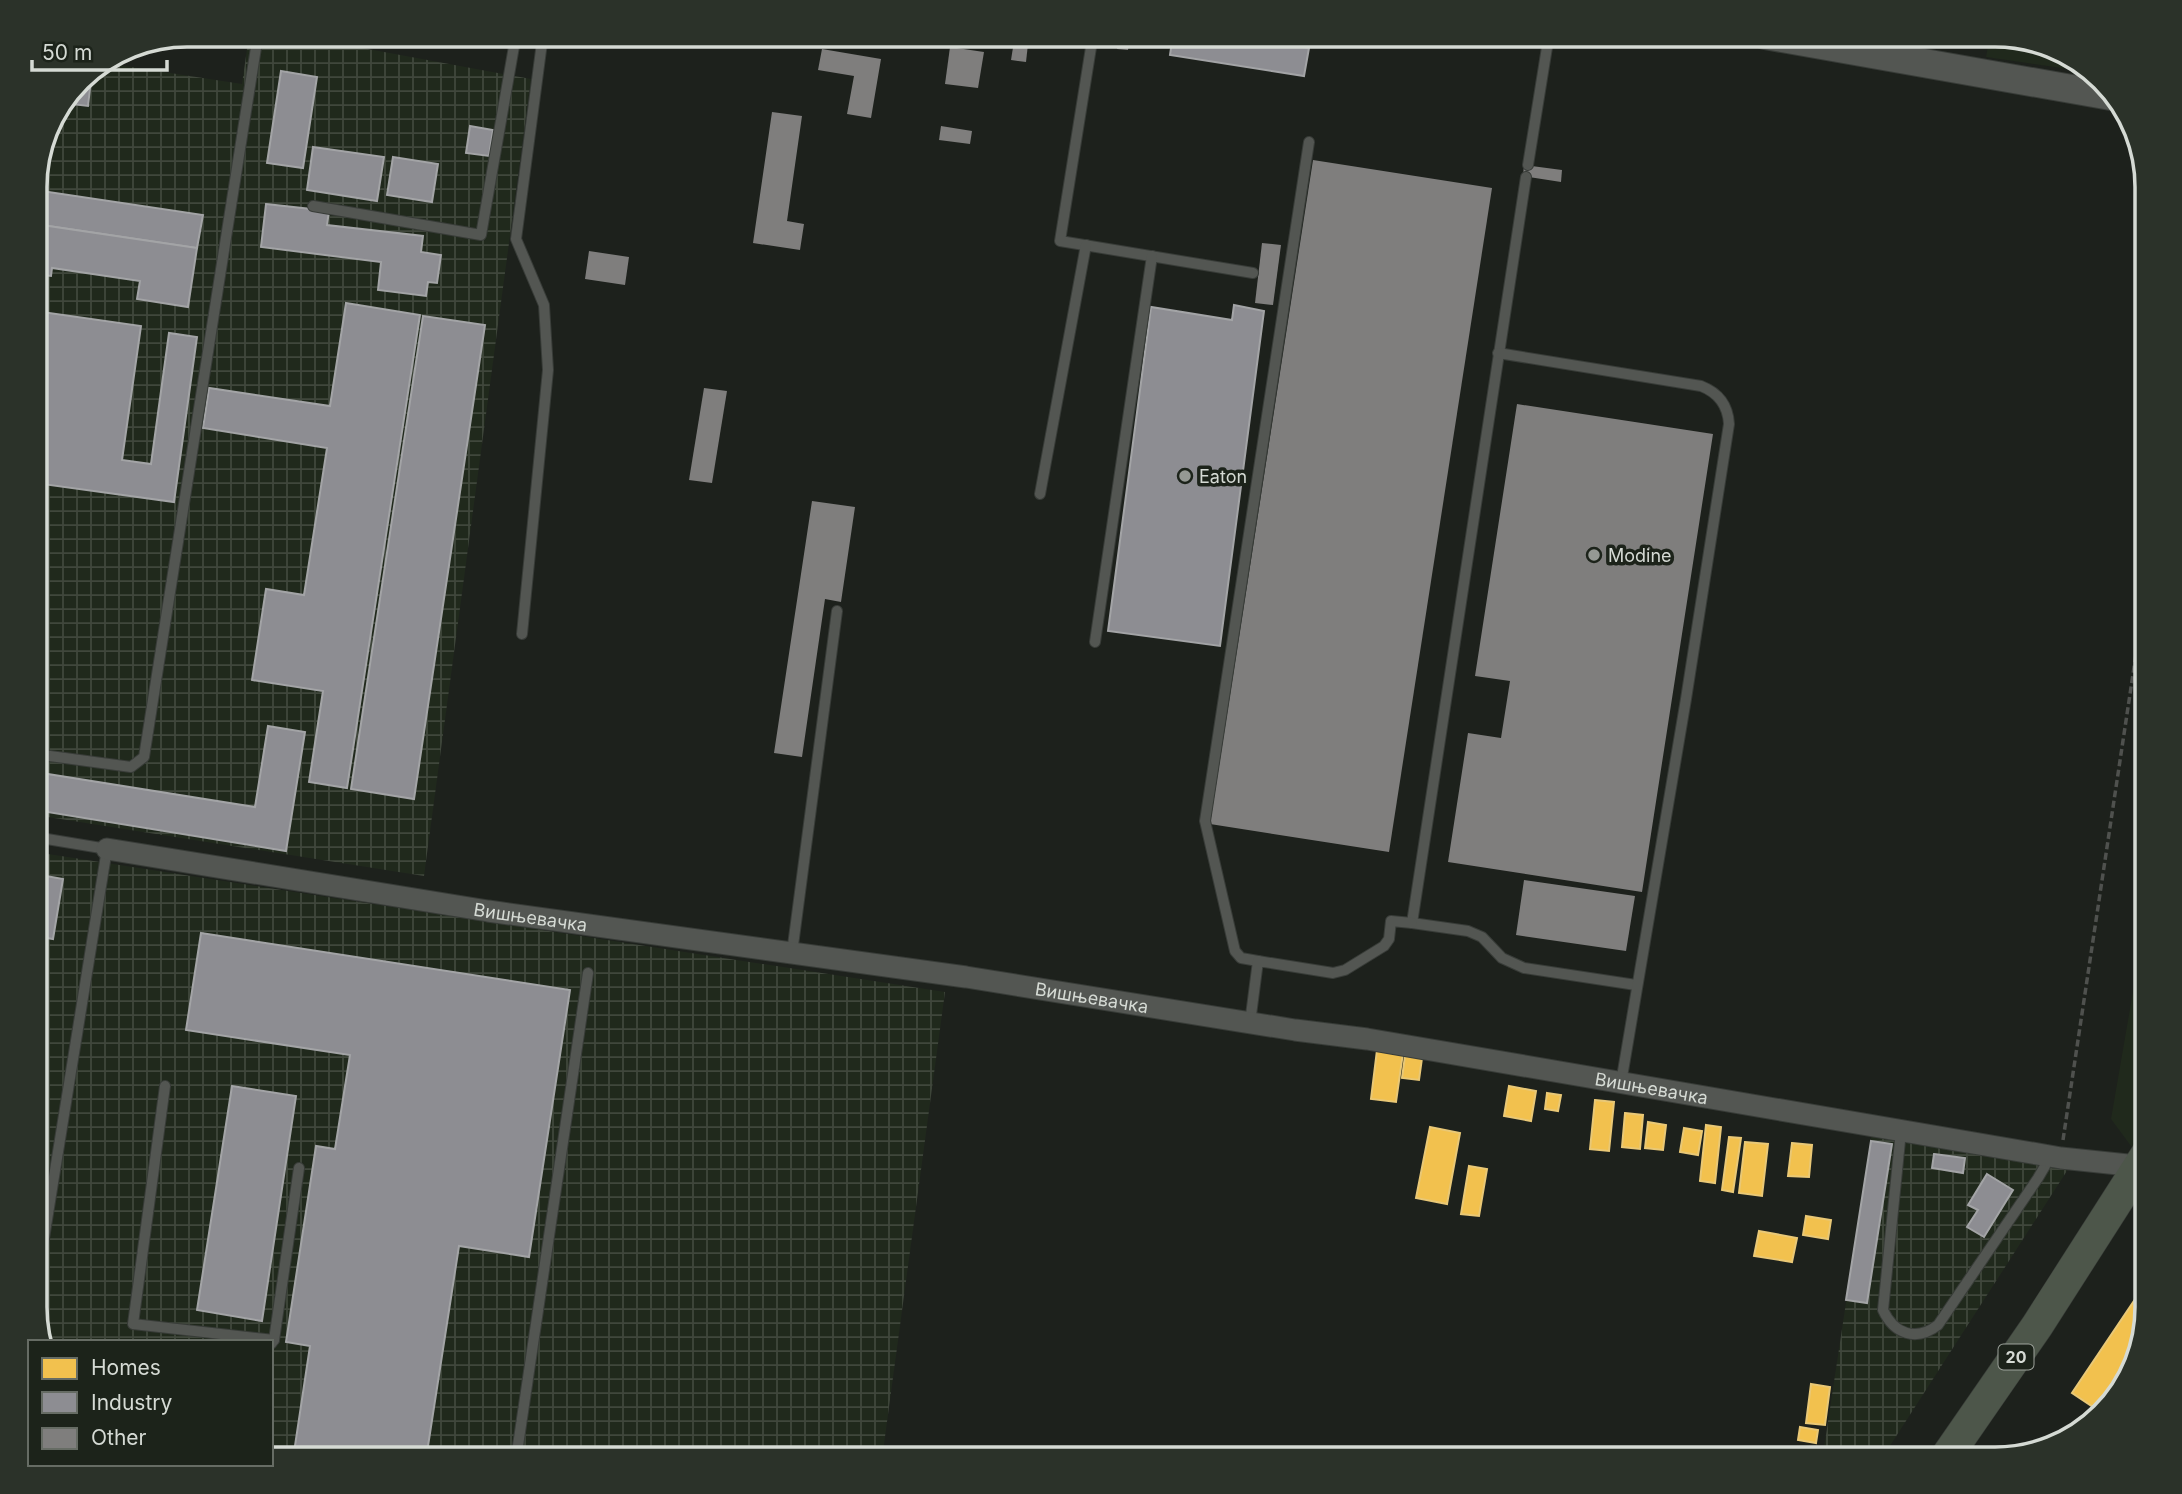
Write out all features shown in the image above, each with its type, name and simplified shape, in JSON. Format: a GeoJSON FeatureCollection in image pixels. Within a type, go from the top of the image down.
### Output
{"type":"FeatureCollection","features":[{"type":"Feature","properties":{"kind":"main road"},"geometry":{"type":"LineString","coordinates":[[1833,47],[2099,94]]}},
{"type":"Feature","properties":{"kind":"main road","name":"20"},"geometry":{"type":"LineString","coordinates":[[1957,1447],[2135,1177]]}},
{"type":"Feature","properties":{"kind":"street","name":"Вишњевачка"},"geometry":{"type":"LineString","coordinates":[[107,849],[488,911],[966,977],[1367,1039],[2054,1156],[2135,1162]]}},
{"type":"Feature","properties":{"kind":"lane"},"geometry":{"type":"LineString","coordinates":[[48,756],[131,767],[144,757],[256,47]]}},
{"type":"Feature","properties":{"kind":"lane"},"geometry":{"type":"LineString","coordinates":[[313,206],[481,234],[514,47]]}},
{"type":"Feature","properties":{"kind":"lane"},"geometry":{"type":"LineString","coordinates":[[522,634],[548,370],[544,305],[516,239],[541,47]]}},
{"type":"Feature","properties":{"kind":"lane"},"geometry":{"type":"LineString","coordinates":[[1091,47],[1060,241],[1253,273]]}},
{"type":"Feature","properties":{"kind":"lane"},"geometry":{"type":"LineString","coordinates":[[1412,923],[1547,47]]}},
{"type":"Feature","properties":{"kind":"lane"},"geometry":{"type":"LineString","coordinates":[[1309,142],[1205,821],[1235,951],[1241,958],[1333,973],[1345,970],[1384,946],[1389,939],[1391,921],[1468,931],[1482,937],[1502,958],[1524,968],[1636,985]]}},
{"type":"Feature","properties":{"kind":"lane"},"geometry":{"type":"LineString","coordinates":[[1040,494],[1086,245]]}},
{"type":"Feature","properties":{"kind":"lane"},"geometry":{"type":"LineString","coordinates":[[1095,642],[1152,256]]}},
{"type":"Feature","properties":{"kind":"lane"},"geometry":{"type":"LineString","coordinates":[[1498,353],[1701,386],[1709,389],[1722,401],[1728,416],[1729,424],[1686,699],[1620,1083]]}},
{"type":"Feature","properties":{"kind":"lane"},"geometry":{"type":"LineString","coordinates":[[792,953],[837,611]]}},
{"type":"Feature","properties":{"kind":"lane","name":"Вишњевачка"},"geometry":{"type":"LineString","coordinates":[[48,839],[107,849]]}},
{"type":"Feature","properties":{"kind":"lane"},"geometry":{"type":"LineString","coordinates":[[48,1214],[107,849]]}},
{"type":"Feature","properties":{"kind":"lane"},"geometry":{"type":"LineString","coordinates":[[1250,1023],[1258,961]]}},
{"type":"Feature","properties":{"kind":"lane"},"geometry":{"type":"LineString","coordinates":[[518,1447],[589,973]]}},
{"type":"Feature","properties":{"kind":"lane"},"geometry":{"type":"LineString","coordinates":[[165,1086],[133,1324],[257,1340]]}},
{"type":"Feature","properties":{"kind":"lane"},"geometry":{"type":"LineString","coordinates":[[1900,1130],[1883,1310],[1892,1325],[1908,1333],[1925,1333],[1938,1325],[2054,1156]]}},
{"type":"Feature","properties":{"kind":"lane"},"geometry":{"type":"LineString","coordinates":[[273,1342],[299,1168]]}},
{"type":"Feature","properties":{"kind":"path"},"geometry":{"type":"LineString","coordinates":[[2054,1156],[2135,655]]}},
{"type":"Feature","properties":{"kind":"shaded area"},"geometry":{"type":"Polygon","coordinates":[[[247,47],[357,47],[531,79],[424,876],[48,817],[48,169],[52,151],[62,125],[76,102],[95,82],[119,65],[242,84],[247,47]]]}},
{"type":"Feature","properties":{"kind":"shaded area"},"geometry":{"type":"Polygon","coordinates":[[[1988,47],[2013,48],[2048,58],[2070,69],[1986,57],[1988,47]]]}},
{"type":"Feature","properties":{"kind":"shaded area"},"geometry":{"type":"Polygon","coordinates":[[[48,854],[945,992],[884,1447],[273,1447],[273,1340],[51,1340],[48,1316],[48,854]]]}},
{"type":"Feature","properties":{"kind":"shaded area"},"geometry":{"type":"Polygon","coordinates":[[[2135,980],[2134,1150],[2111,1119],[2135,980]]]}},
{"type":"Feature","properties":{"kind":"shaded area"},"geometry":{"type":"Polygon","coordinates":[[[1872,1131],[2072,1163],[1889,1447],[1824,1447],[1872,1131]]]}},
{"type":"Feature","properties":{"kind":"building: Homes"},"geometry":{"type":"Polygon","coordinates":[[[1377,1050],[1403,1053],[1396,1102],[1371,1099],[1377,1050]]]}},
{"type":"Feature","properties":{"kind":"building: Homes"},"geometry":{"type":"Polygon","coordinates":[[[1405,1056],[1422,1058],[1419,1080],[1402,1078],[1405,1056]]]}},
{"type":"Feature","properties":{"kind":"building: Homes"},"geometry":{"type":"Polygon","coordinates":[[[1509,1086],[1536,1091],[1531,1121],[1504,1116],[1509,1086]]]}},
{"type":"Feature","properties":{"kind":"building: Homes"},"geometry":{"type":"Polygon","coordinates":[[[1547,1093],[1561,1095],[1558,1111],[1545,1109],[1547,1093]]]}},
{"type":"Feature","properties":{"kind":"building: Homes"},"geometry":{"type":"Polygon","coordinates":[[[1595,1100],[1614,1102],[1609,1151],[1590,1149],[1595,1100]]]}},
{"type":"Feature","properties":{"kind":"building: Homes"},"geometry":{"type":"Polygon","coordinates":[[[1625,1113],[1643,1115],[1640,1149],[1622,1147],[1625,1113]]]}},
{"type":"Feature","properties":{"kind":"building: Homes"},"geometry":{"type":"Polygon","coordinates":[[[1648,1122],[1666,1125],[1663,1150],[1645,1148],[1648,1122]]]}},
{"type":"Feature","properties":{"kind":"building: Homes"},"geometry":{"type":"Polygon","coordinates":[[[1706,1125],[1721,1127],[1715,1183],[1700,1181],[1706,1125]]]}},
{"type":"Feature","properties":{"kind":"building: Homes"},"geometry":{"type":"Polygon","coordinates":[[[1430,1127],[1460,1133],[1447,1204],[1416,1198],[1430,1127]]]}},
{"type":"Feature","properties":{"kind":"building: Homes"},"geometry":{"type":"Polygon","coordinates":[[[1684,1128],[1702,1131],[1698,1155],[1680,1152],[1684,1128]]]}},
{"type":"Feature","properties":{"kind":"building: Homes"},"geometry":{"type":"Polygon","coordinates":[[[1729,1137],[1741,1138],[1733,1192],[1722,1190],[1729,1137]]]}},
{"type":"Feature","properties":{"kind":"building: Homes"},"geometry":{"type":"Polygon","coordinates":[[[1745,1142],[1768,1144],[1762,1196],[1739,1193],[1745,1142]]]}},
{"type":"Feature","properties":{"kind":"building: Homes"},"geometry":{"type":"Polygon","coordinates":[[[1792,1143],[1812,1145],[1809,1177],[1788,1176],[1792,1143]]]}},
{"type":"Feature","properties":{"kind":"building: Homes"},"geometry":{"type":"Polygon","coordinates":[[[1469,1166],[1487,1169],[1479,1216],[1461,1214],[1469,1166]]]}},
{"type":"Feature","properties":{"kind":"building: Homes"},"geometry":{"type":"Polygon","coordinates":[[[1806,1216],[1831,1220],[1828,1239],[1803,1235],[1806,1216]]]}},
{"type":"Feature","properties":{"kind":"building: Homes"},"geometry":{"type":"Polygon","coordinates":[[[1759,1231],[1797,1238],[1792,1262],[1754,1256],[1759,1231]]]}},
{"type":"Feature","properties":{"kind":"building: Homes"},"geometry":{"type":"Polygon","coordinates":[[[2135,1299],[2134,1325],[2127,1352],[2111,1385],[2092,1407],[2072,1393],[2135,1299]]]}},
{"type":"Feature","properties":{"kind":"building: Homes"},"geometry":{"type":"Polygon","coordinates":[[[1811,1384],[1830,1387],[1825,1425],[1806,1423],[1811,1384]]]}},
{"type":"Feature","properties":{"kind":"building: Homes"},"geometry":{"type":"Polygon","coordinates":[[[1800,1427],[1818,1430],[1816,1443],[1798,1440],[1800,1427]]]}},
{"type":"Feature","properties":{"kind":"building: Industry"},"geometry":{"type":"Polygon","coordinates":[[[1171,47],[1309,48],[1304,76],[1170,55],[1171,47]]]}},
{"type":"Feature","properties":{"kind":"building: Industry"},"geometry":{"type":"Polygon","coordinates":[[[281,71],[317,77],[303,168],[267,163],[281,71]]]}},
{"type":"Feature","properties":{"kind":"building: Industry"},"geometry":{"type":"Polygon","coordinates":[[[90,87],[88,106],[74,104],[90,87]]]}},
{"type":"Feature","properties":{"kind":"building: Industry"},"geometry":{"type":"Polygon","coordinates":[[[470,126],[493,130],[489,156],[466,153],[470,126]]]}},
{"type":"Feature","properties":{"kind":"building: Industry"},"geometry":{"type":"Polygon","coordinates":[[[313,147],[384,157],[377,201],[307,190],[313,147]]]}},
{"type":"Feature","properties":{"kind":"building: Industry"},"geometry":{"type":"Polygon","coordinates":[[[393,157],[438,164],[432,202],[387,195],[393,157]]]}},
{"type":"Feature","properties":{"kind":"building: Industry"},"geometry":{"type":"Polygon","coordinates":[[[48,192],[203,215],[197,248],[48,226],[48,192]]]}},
{"type":"Feature","properties":{"kind":"building: Industry"},"geometry":{"type":"Polygon","coordinates":[[[266,204],[329,211],[327,225],[423,236],[421,252],[441,255],[437,283],[428,282],[426,296],[378,290],[381,262],[261,247],[266,204]]]}},
{"type":"Feature","properties":{"kind":"building: Industry"},"geometry":{"type":"Polygon","coordinates":[[[48,226],[197,248],[188,307],[137,299],[140,281],[52,268],[51,276],[48,276],[48,226]]]}},
{"type":"Feature","properties":{"kind":"building: Industry"},"geometry":{"type":"Polygon","coordinates":[[[346,303],[420,315],[347,788],[309,782],[323,691],[252,680],[266,589],[304,595],[327,448],[203,428],[209,388],[330,406],[346,303]]]}},
{"type":"Feature","properties":{"kind":"building: Industry","name":"Eaton"},"geometry":{"type":"Polygon","coordinates":[[[1234,305],[1264,311],[1220,646],[1108,631],[1151,307],[1232,320],[1234,305]]]}},
{"type":"Feature","properties":{"kind":"building: Industry"},"geometry":{"type":"Polygon","coordinates":[[[48,313],[141,326],[122,460],[151,464],[169,333],[197,337],[174,502],[48,485],[48,313]]]}},
{"type":"Feature","properties":{"kind":"building: Industry"},"geometry":{"type":"Polygon","coordinates":[[[423,316],[485,325],[414,799],[351,789],[423,316]]]}},
{"type":"Feature","properties":{"kind":"building: Industry"},"geometry":{"type":"Polygon","coordinates":[[[268,726],[305,732],[286,851],[48,812],[48,774],[255,807],[268,726]]]}},
{"type":"Feature","properties":{"kind":"building: Industry"},"geometry":{"type":"Polygon","coordinates":[[[48,876],[63,879],[53,939],[48,938],[48,876]]]}},
{"type":"Feature","properties":{"kind":"building: Industry"},"geometry":{"type":"Polygon","coordinates":[[[201,933],[570,990],[529,1257],[459,1246],[428,1447],[295,1447],[310,1346],[286,1342],[316,1146],[335,1149],[350,1055],[186,1030],[201,933]]]}},
{"type":"Feature","properties":{"kind":"building: Industry"},"geometry":{"type":"Polygon","coordinates":[[[232,1086],[296,1096],[262,1321],[197,1310],[232,1086]]]}},
{"type":"Feature","properties":{"kind":"building: Industry"},"geometry":{"type":"Polygon","coordinates":[[[1871,1141],[1892,1144],[1867,1303],[1846,1300],[1871,1141]]]}},
{"type":"Feature","properties":{"kind":"building: Industry"},"geometry":{"type":"Polygon","coordinates":[[[1934,1154],[1965,1158],[1963,1173],[1932,1168],[1934,1154]]]}},
{"type":"Feature","properties":{"kind":"building: Industry"},"geometry":{"type":"Polygon","coordinates":[[[1987,1174],[2013,1190],[1984,1237],[1967,1227],[1978,1210],[1968,1205],[1987,1174]]]}},
{"type":"Feature","properties":{"kind":"building: Other"},"geometry":{"type":"Polygon","coordinates":[[[950,47],[984,52],[978,88],[945,84],[950,47]]]}},
{"type":"Feature","properties":{"kind":"building: Other"},"geometry":{"type":"Polygon","coordinates":[[[1013,47],[1028,47],[1026,62],[1011,60],[1013,47]]]}},
{"type":"Feature","properties":{"kind":"building: Other"},"geometry":{"type":"Polygon","coordinates":[[[822,49],[881,59],[871,118],[847,114],[854,76],[818,70],[822,49]]]}},
{"type":"Feature","properties":{"kind":"building: Other"},"geometry":{"type":"Polygon","coordinates":[[[772,112],[802,116],[787,221],[804,224],[800,250],[753,243],[772,112]]]}},
{"type":"Feature","properties":{"kind":"building: Other"},"geometry":{"type":"Polygon","coordinates":[[[941,126],[972,131],[970,144],[939,140],[941,126]]]}},
{"type":"Feature","properties":{"kind":"building: Other"},"geometry":{"type":"Polygon","coordinates":[[[1313,160],[1492,188],[1389,852],[1210,824],[1313,160]]]}},
{"type":"Feature","properties":{"kind":"building: Other"},"geometry":{"type":"Polygon","coordinates":[[[1524,165],[1562,170],[1561,182],[1523,176],[1524,165]]]}},
{"type":"Feature","properties":{"kind":"building: Other"},"geometry":{"type":"Polygon","coordinates":[[[1262,243],[1281,245],[1273,305],[1255,303],[1262,243]]]}},
{"type":"Feature","properties":{"kind":"building: Other"},"geometry":{"type":"Polygon","coordinates":[[[589,251],[629,257],[625,285],[585,279],[589,251]]]}},
{"type":"Feature","properties":{"kind":"building: Other"},"geometry":{"type":"Polygon","coordinates":[[[704,388],[727,391],[712,483],[689,480],[704,388]]]}},
{"type":"Feature","properties":{"kind":"building: Other","name":"Modine"},"geometry":{"type":"Polygon","coordinates":[[[1517,404],[1713,434],[1642,892],[1448,862],[1468,733],[1501,738],[1510,681],[1475,676],[1517,404]]]}},
{"type":"Feature","properties":{"kind":"building: Other"},"geometry":{"type":"Polygon","coordinates":[[[812,501],[855,507],[841,602],[825,599],[802,757],[774,753],[812,501]]]}},
{"type":"Feature","properties":{"kind":"building: Other"},"geometry":{"type":"Polygon","coordinates":[[[1524,880],[1635,896],[1626,951],[1516,935],[1524,880]]]}},
{"type":"Feature","properties":{"kind":"place","name":"Eaton"},"geometry":{"type":"Point","coordinates":[1185,476]}},
{"type":"Feature","properties":{"kind":"place","name":"Modine"},"geometry":{"type":"Point","coordinates":[1594,555]}}]}
